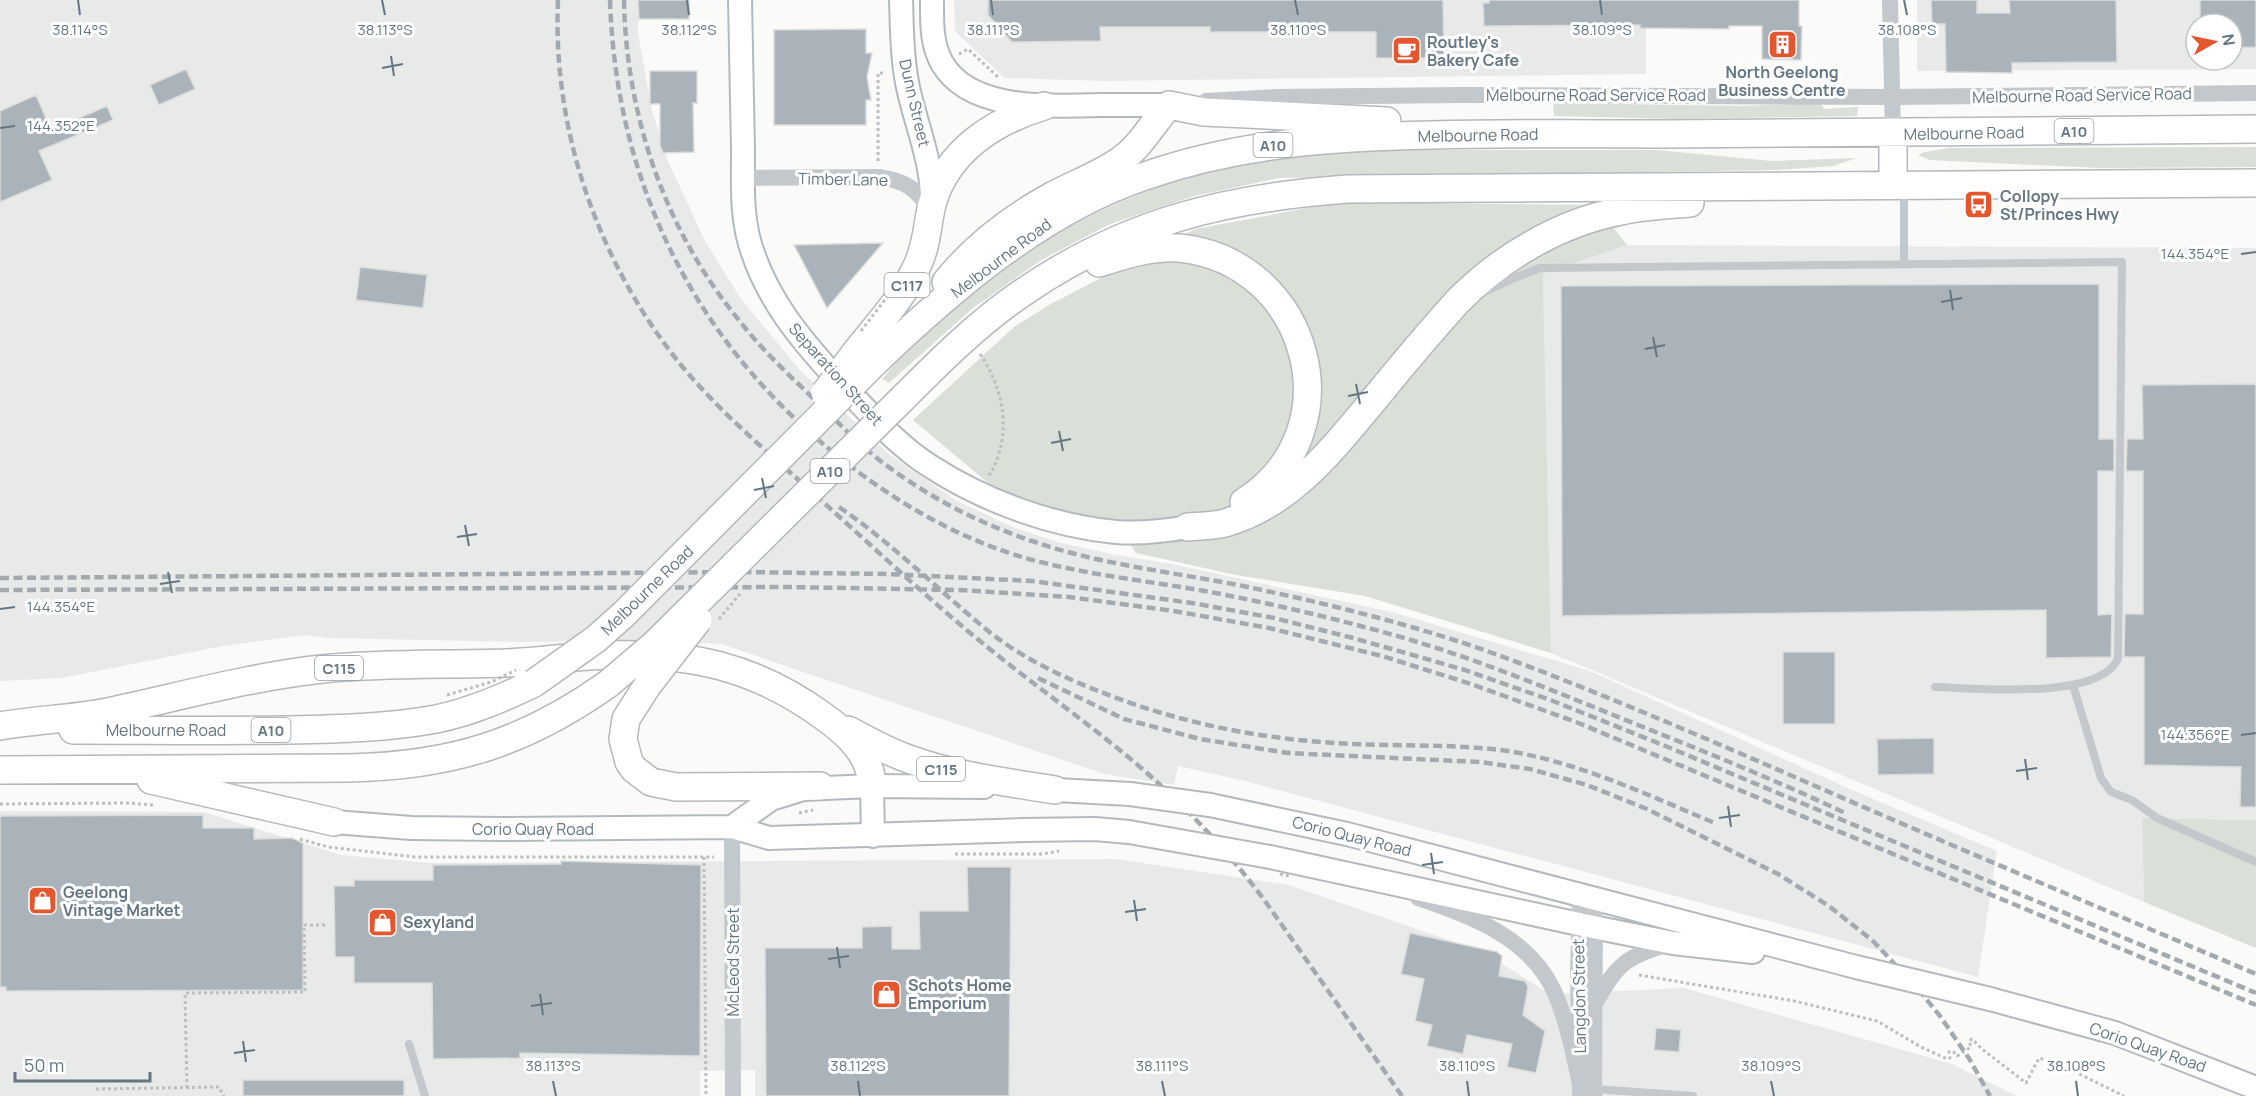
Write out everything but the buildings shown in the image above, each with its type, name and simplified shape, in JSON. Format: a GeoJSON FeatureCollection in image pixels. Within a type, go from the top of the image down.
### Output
{"type":"FeatureCollection","features":[{"type":"Feature","properties":{"kind":"highway"},"geometry":{"type":"LineString","coordinates":[[904,335],[960,264],[979,246],[1021,215],[1121,160],[1136,147],[1169,105],[1204,112],[1375,120],[1471,134]]}},
{"type":"Feature","properties":{"kind":"highway"},"geometry":{"type":"LineString","coordinates":[[932,208],[944,176],[967,146],[1017,115],[1044,106]]}},
{"type":"Feature","properties":{"kind":"highway","name":"Melbourne Road"},"geometry":{"type":"LineString","coordinates":[[863,350],[904,335],[972,277],[1036,228],[1109,190],[1143,176],[1209,156],[1275,144],[1348,137],[1471,134],[2256,129]]}},
{"type":"Feature","properties":{"kind":"highway"},"geometry":{"type":"LineString","coordinates":[[1893,133],[1899,185]]}},
{"type":"Feature","properties":{"kind":"highway","name":"A10"},"geometry":{"type":"LineString","coordinates":[[0,770],[388,767],[463,755],[500,744],[533,730],[608,684],[655,644],[903,398],[975,330],[1021,293],[1098,249],[1168,219],[1252,199],[1347,189],[2256,183]]}},
{"type":"Feature","properties":{"kind":"highway"},"geometry":{"type":"LineString","coordinates":[[1188,527],[1223,523],[1241,517],[1299,483],[1333,448],[1473,286],[1513,256],[1535,243],[1593,217],[1621,210],[1691,203],[1794,185]]}},
{"type":"Feature","properties":{"kind":"highway","name":"C117"},"geometry":{"type":"LineString","coordinates":[[757,482],[863,350],[907,285],[924,252],[932,208]]}},
{"type":"Feature","properties":{"kind":"highway"},"geometry":{"type":"LineString","coordinates":[[1021,293],[1116,257],[1155,249],[1178,248],[1218,257],[1235,264],[1257,280],[1278,300],[1299,338],[1307,378],[1307,401],[1295,443],[1270,481],[1254,495],[1234,508],[1188,527]]}},
{"type":"Feature","properties":{"kind":"highway","name":"Melbourne Road"},"geometry":{"type":"LineString","coordinates":[[0,730],[265,730],[403,724],[472,709],[503,698],[526,676],[596,639],[757,482]]}},
{"type":"Feature","properties":{"kind":"highway","name":"C115"},"geometry":{"type":"LineString","coordinates":[[757,543],[647,686],[626,719],[623,739],[629,762],[651,782],[676,787],[820,786]]}},
{"type":"Feature","properties":{"kind":"highway","name":"C115"},"geometry":{"type":"LineString","coordinates":[[0,726],[99,713],[232,683],[321,669],[508,663],[607,655],[663,656],[727,666],[776,686],[800,699],[834,723],[889,751],[927,765],[965,775],[1055,790]]}},
{"type":"Feature","properties":{"kind":"highway"},"geometry":{"type":"LineString","coordinates":[[834,723],[851,739],[864,756],[870,768],[872,786]]}},
{"type":"Feature","properties":{"kind":"highway","name":"C115"},"geometry":{"type":"LineString","coordinates":[[100,770],[334,822]]}},
{"type":"Feature","properties":{"kind":"main road","name":"Separation Street"},"geometry":{"type":"LineString","coordinates":[[740,0],[744,210],[749,241],[756,264],[774,301],[798,336],[907,449],[928,466],[956,482],[1021,510],[1116,532],[1142,532],[1188,527]]}},
{"type":"Feature","properties":{"kind":"main road","name":"Dunn Street"},"geometry":{"type":"LineString","coordinates":[[901,0],[905,73],[928,159],[932,208]]}},
{"type":"Feature","properties":{"kind":"main road","name":"Dunn Street"},"geometry":{"type":"LineString","coordinates":[[932,0],[934,42],[943,65],[959,81],[988,97],[1044,106]]}},
{"type":"Feature","properties":{"kind":"main road","name":"Melbourne Road Service Road"},"geometry":{"type":"LineString","coordinates":[[1044,106],[1169,105]]}},
{"type":"Feature","properties":{"kind":"main road","name":"Corio Quay Road"},"geometry":{"type":"LineString","coordinates":[[732,827],[771,799],[795,790],[820,786],[946,786],[1055,790],[1130,794],[1210,804],[1347,834],[1588,898],[1990,999],[2126,1037],[2256,1088]]}},
{"type":"Feature","properties":{"kind":"main road"},"geometry":{"type":"LineString","coordinates":[[872,786],[873,836]]}},
{"type":"Feature","properties":{"kind":"main road","name":"Corio Quay Road"},"geometry":{"type":"LineString","coordinates":[[334,822],[411,828],[500,830],[732,827],[769,838],[1024,830],[1095,829],[1129,832],[1270,856],[1672,943],[1856,966]]}},
{"type":"Feature","properties":{"kind":"main road","name":"Corio Quay Road"},"geometry":{"type":"LineString","coordinates":[[2037,1012],[2238,1096]]}},
{"type":"Feature","properties":{"kind":"street"},"geometry":{"type":"LineString","coordinates":[[1890,0],[1893,133]]}},
{"type":"Feature","properties":{"kind":"street","name":"Melbourne Road Service Road"},"geometry":{"type":"LineString","coordinates":[[1169,105],[1277,97],[1352,96],[1891,97],[2256,93]]}},
{"type":"Feature","properties":{"kind":"street","name":"Timber Lane"},"geometry":{"type":"LineString","coordinates":[[743,178],[881,178],[895,180],[907,184],[932,208]]}},
{"type":"Feature","properties":{"kind":"street","name":"McLeod Street"},"geometry":{"type":"LineString","coordinates":[[732,827],[732,1096]]}},
{"type":"Feature","properties":{"kind":"street"},"geometry":{"type":"LineString","coordinates":[[1342,871],[1469,917],[1501,933],[1528,954],[1538,965],[1553,990],[1586,1091]]}},
{"type":"Feature","properties":{"kind":"street","name":"Langdon Street"},"geometry":{"type":"LineString","coordinates":[[1586,1091],[1588,898]]}},
{"type":"Feature","properties":{"kind":"street","name":"Langdon Street"},"geometry":{"type":"LineString","coordinates":[[1586,926],[1594,1006],[1586,1091]]}},
{"type":"Feature","properties":{"kind":"street"},"geometry":{"type":"LineString","coordinates":[[1594,1006],[1622,964],[1637,955],[1672,943]]}},
{"type":"Feature","properties":{"kind":"lane"},"geometry":{"type":"LineString","coordinates":[[1899,185],[1904,264]]}},
{"type":"Feature","properties":{"kind":"lane"},"geometry":{"type":"LineString","coordinates":[[1455,305],[1540,268],[2122,262],[2119,653],[2115,665],[2107,673],[2073,685],[2056,688],[1935,687]]}},
{"type":"Feature","properties":{"kind":"lane"},"geometry":{"type":"LineString","coordinates":[[2073,685],[2101,778],[2107,789],[2132,800],[2157,818],[2256,862]]}},
{"type":"Feature","properties":{"kind":"lane"},"geometry":{"type":"LineString","coordinates":[[409,1044],[425,1096]]}},
{"type":"Feature","properties":{"kind":"lane"},"geometry":{"type":"LineString","coordinates":[[1586,1091],[1693,1096]]}},
{"type":"Feature","properties":{"kind":"path"},"geometry":{"type":"LineString","coordinates":[[943,65],[968,49],[1003,81]]}},
{"type":"Feature","properties":{"kind":"path"},"geometry":{"type":"LineString","coordinates":[[881,178],[878,72],[905,73]]}},
{"type":"Feature","properties":{"kind":"path"},"geometry":{"type":"LineString","coordinates":[[863,350],[886,297]]}},
{"type":"Feature","properties":{"kind":"path"},"geometry":{"type":"LineString","coordinates":[[447,695],[491,682],[526,676]]}},
{"type":"Feature","properties":{"kind":"path"},"geometry":{"type":"LineString","coordinates":[[704,857],[706,1096]]}},
{"type":"Feature","properties":{"kind":"path"},"geometry":{"type":"LineString","coordinates":[[187,1088],[185,993],[305,992],[304,925],[326,925]]}},
{"type":"Feature","properties":{"kind":"path"},"geometry":{"type":"LineString","coordinates":[[1614,973],[1630,973],[1794,1001],[1877,1021],[1921,1047],[1947,1059],[1950,1058],[1948,1052],[1953,1051],[1957,1056],[1971,1047],[1969,1041],[1972,1039],[2026,1083],[2039,1058],[2057,1063],[2124,1096]]}},
{"type":"Feature","properties":{"kind":"path"},"geometry":{"type":"LineString","coordinates":[[96,1089],[219,1087],[224,1096]]}},
{"type":"Feature","properties":{"kind":"shaded area"},"geometry":{"type":"Polygon","coordinates":[[[0,0],[638,0],[638,33],[652,111],[668,161],[705,241],[741,299],[799,369],[890,455],[957,501],[1013,527],[1057,542],[1172,564],[1392,612],[1590,671],[1852,790],[1997,851],[1978,977],[1245,781],[1178,766],[1174,785],[1104,774],[721,644],[668,641],[520,642],[328,638],[305,635],[223,646],[62,678],[0,681],[0,0]]]}},
{"type":"Feature","properties":{"kind":"shaded area"},"geometry":{"type":"Polygon","coordinates":[[[954,0],[1646,0],[1646,74],[1105,81],[1004,78],[955,31],[954,0]]]}},
{"type":"Feature","properties":{"kind":"shaded area"},"geometry":{"type":"Polygon","coordinates":[[[1917,0],[2256,0],[2256,69],[2244,69],[2244,12],[2184,12],[2184,69],[1917,71],[1917,0]]]}},
{"type":"Feature","properties":{"kind":"shaded area"},"geometry":{"type":"Polygon","coordinates":[[[1553,103],[1742,106],[1821,103],[1824,109],[1858,107],[1857,116],[1675,119],[1554,116],[1553,103]]]}},
{"type":"Feature","properties":{"kind":"shaded area"},"geometry":{"type":"Polygon","coordinates":[[[2256,147],[2256,167],[2100,168],[1930,160],[1918,155],[1949,148],[2256,147]]]}},
{"type":"Feature","properties":{"kind":"shaded area"},"geometry":{"type":"Polygon","coordinates":[[[1393,150],[1657,150],[1772,161],[1857,158],[1833,166],[1778,170],[1279,178],[1194,196],[1110,224],[1041,260],[973,308],[889,383],[882,379],[919,338],[960,300],[1005,266],[1053,236],[1103,210],[1155,188],[1207,172],[1261,160],[1310,154],[1393,150]]]}},
{"type":"Feature","properties":{"kind":"shaded area"},"geometry":{"type":"Polygon","coordinates":[[[1340,202],[1596,205],[1627,245],[1543,274],[1551,653],[1365,596],[1236,575],[1136,553],[1116,523],[1051,508],[993,487],[913,420],[1014,327],[1049,305],[1195,229],[1340,202]]]}},
{"type":"Feature","properties":{"kind":"shaded area"},"geometry":{"type":"Polygon","coordinates":[[[1627,245],[2256,248],[2256,820],[2142,818],[2144,902],[1551,653],[1543,274],[1627,245]]]}},
{"type":"Feature","properties":{"kind":"shaded area"},"geometry":{"type":"Polygon","coordinates":[[[0,811],[204,812],[341,855],[431,863],[1116,859],[1289,885],[1483,952],[1550,994],[1684,988],[1952,1064],[2017,1096],[755,1096],[755,1070],[700,1071],[700,1096],[0,1096],[0,811]]]}},
{"type":"Feature","properties":{"kind":"shaded area"},"geometry":{"type":"Polygon","coordinates":[[[2142,818],[2256,820],[2256,948],[2144,902],[2142,818]]]}},
{"type":"Feature","properties":{"kind":"railway"},"geometry":{"type":"LineString","coordinates":[[558,0],[558,49],[563,98],[586,194],[604,240],[626,284],[652,326],[681,365],[714,402],[750,436],[917,587],[992,651],[1137,764],[1195,819],[1265,901],[1402,1096]]}},
{"type":"Feature","properties":{"kind":"railway"},"geometry":{"type":"LineString","coordinates":[[610,0],[616,69],[629,136],[649,199],[675,260],[709,317],[749,370],[795,419],[848,464],[910,507],[978,541],[1046,564],[1280,606],[1411,640],[1473,660],[1702,751],[1845,813]]}},
{"type":"Feature","properties":{"kind":"railway"},"geometry":{"type":"LineString","coordinates":[[624,0],[626,43],[632,86],[654,169],[670,209],[712,284],[765,351],[864,448],[936,498],[994,527],[1060,550],[1086,557],[1243,586],[1340,608],[1435,634],[1498,655],[1691,732],[2256,974]]}},
{"type":"Feature","properties":{"kind":"railway"},"geometry":{"type":"LineString","coordinates":[[839,507],[878,536],[987,630],[1013,649],[1056,673],[1129,703],[1216,727],[1305,741],[1444,746],[1508,751],[1535,756],[1589,772],[1717,824]]}},
{"type":"Feature","properties":{"kind":"railway"},"geometry":{"type":"LineString","coordinates":[[0,578],[740,572],[888,574],[1032,581],[1192,603],[1274,618],[1465,670],[1553,701],[2256,993]]}},
{"type":"Feature","properties":{"kind":"railway"},"geometry":{"type":"LineString","coordinates":[[0,590],[787,587],[961,590],[1069,597],[1174,611],[1269,628],[1382,656],[1471,684],[1576,722],[2256,1005]]}},
{"type":"Feature","properties":{"kind":"railway"},"geometry":{"type":"LineString","coordinates":[[1038,678],[1124,719],[1200,739],[1288,753],[1480,762],[1530,769],[1587,785],[1647,809],[1778,874],[1829,906],[1873,941],[1940,1016],[1970,1060],[1990,1096]]}},
{"type":"Feature","properties":{"kind":"place","name":"North Geelong Business Centre"},"geometry":{"type":"Point","coordinates":[1782,44]}},
{"type":"Feature","properties":{"kind":"place","name":"Routley's Bakery Cafe"},"geometry":{"type":"Point","coordinates":[1406,51]}},
{"type":"Feature","properties":{"kind":"place","name":"Collopy St/Princes Hwy"},"geometry":{"type":"Point","coordinates":[1979,205]}},
{"type":"Feature","properties":{"kind":"place","name":"Geelong Vintage Market"},"geometry":{"type":"Point","coordinates":[42,901]}},
{"type":"Feature","properties":{"kind":"place","name":"Sexyland"},"geometry":{"type":"Point","coordinates":[382,922]}},
{"type":"Feature","properties":{"kind":"place","name":"Schots Home Emporium"},"geometry":{"type":"Point","coordinates":[887,994]}}]}
